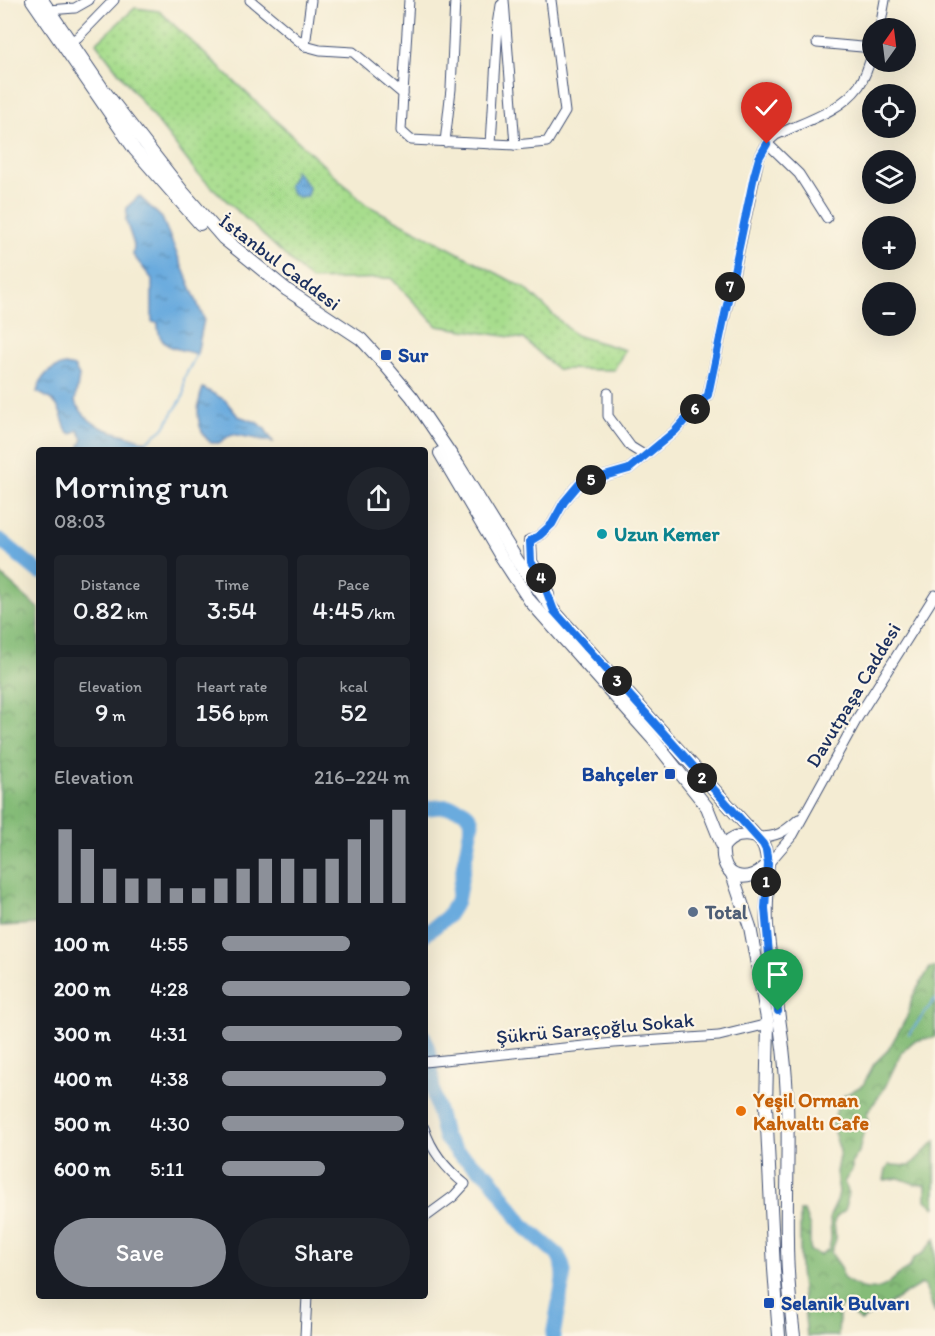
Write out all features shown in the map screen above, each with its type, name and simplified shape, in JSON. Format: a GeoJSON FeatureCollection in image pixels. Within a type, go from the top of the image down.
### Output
{"type":"FeatureCollection","features":[{"type":"Feature","properties":{"kind":"main road","name":"İstanbul Caddesi"},"geometry":{"type":"LineString","coordinates":[[32,0],[67,44]]}},
{"type":"Feature","properties":{"kind":"main road","name":"İstanbul Caddesi"},"geometry":{"type":"LineString","coordinates":[[46,5],[67,44],[135,150],[212,231],[262,278],[355,343],[397,387],[412,407],[530,602],[652,738],[707,807],[723,846]]}},
{"type":"Feature","properties":{"kind":"main road","name":"İstanbul Caddesi"},"geometry":{"type":"LineString","coordinates":[[212,231],[264,272],[361,339],[386,365],[412,397],[458,465],[506,543],[554,611]]}},
{"type":"Feature","properties":{"kind":"main road"},"geometry":{"type":"LineString","coordinates":[[530,541],[514,555],[507,557],[500,555],[506,543],[530,541]]}},
{"type":"Feature","properties":{"kind":"main road"},"geometry":{"type":"LineString","coordinates":[[530,541],[531,562],[542,579],[554,611],[697,773],[757,837],[766,850],[768,864],[765,908],[788,1101],[787,1242],[794,1336]]}},
{"type":"Feature","properties":{"kind":"main road"},"geometry":{"type":"LineString","coordinates":[[757,837],[749,834],[734,837],[723,846],[725,865],[732,874],[750,927],[768,1024],[766,1106],[779,1336]]}},
{"type":"Feature","properties":{"kind":"main road"},"geometry":{"type":"LineString","coordinates":[[732,874],[741,877],[755,875],[768,864]]}},
{"type":"Feature","properties":{"kind":"street"},"geometry":{"type":"LineString","coordinates":[[46,5],[75,8],[89,0]]}},
{"type":"Feature","properties":{"kind":"street"},"geometry":{"type":"LineString","coordinates":[[67,44],[78,37],[114,0]]}},
{"type":"Feature","properties":{"kind":"street"},"geometry":{"type":"LineString","coordinates":[[250,0],[305,46],[320,50],[353,52],[403,94]]}},
{"type":"Feature","properties":{"kind":"street"},"geometry":{"type":"LineString","coordinates":[[305,46],[311,0]]}},
{"type":"Feature","properties":{"kind":"street"},"geometry":{"type":"LineString","coordinates":[[409,0],[401,131],[411,140],[514,145],[547,142],[565,112],[551,0]]}},
{"type":"Feature","properties":{"kind":"street"},"geometry":{"type":"LineString","coordinates":[[445,142],[451,90],[455,0]]}},
{"type":"Feature","properties":{"kind":"street"},"geometry":{"type":"LineString","coordinates":[[491,144],[498,25],[503,0]]}},
{"type":"Feature","properties":{"kind":"street"},"geometry":{"type":"LineString","coordinates":[[503,0],[514,145]]}},
{"type":"Feature","properties":{"kind":"street"},"geometry":{"type":"LineString","coordinates":[[882,18],[885,0]]}},
{"type":"Feature","properties":{"kind":"street"},"geometry":{"type":"LineString","coordinates":[[817,44],[862,48]]}},
{"type":"Feature","properties":{"kind":"street"},"geometry":{"type":"LineString","coordinates":[[530,541],[552,524],[564,502],[580,483],[629,469],[675,431],[708,395],[759,158],[767,144],[776,135],[840,104],[860,85],[865,72]]}},
{"type":"Feature","properties":{"kind":"street"},"geometry":{"type":"LineString","coordinates":[[767,144],[799,174],[827,218]]}},
{"type":"Feature","properties":{"kind":"street"},"geometry":{"type":"LineString","coordinates":[[608,393],[608,416],[631,447],[644,456]]}},
{"type":"Feature","properties":{"kind":"street","name":"Davutpaşa Caddesi"},"geometry":{"type":"LineString","coordinates":[[768,864],[793,835],[858,717],[935,595]]}},
{"type":"Feature","properties":{"kind":"street"},"geometry":{"type":"LineString","coordinates":[[757,837],[774,837],[785,832],[802,816]]}},
{"type":"Feature","properties":{"kind":"street","name":"Şükrü Saraçoğlu Sokak"},"geometry":{"type":"LineString","coordinates":[[428,1062],[719,1035],[768,1024]]}},
{"type":"Feature","properties":{"kind":"street"},"geometry":{"type":"LineString","coordinates":[[428,1140],[445,1165],[465,1184],[454,1196],[428,1215]]}},
{"type":"Feature","properties":{"kind":"street"},"geometry":{"type":"LineString","coordinates":[[305,1336],[307,1299]]}},
{"type":"Feature","properties":{"kind":"green space"},"geometry":{"type":"Polygon","coordinates":[[[135,8],[159,11],[365,204],[525,288],[575,335],[625,350],[614,370],[557,369],[524,339],[437,326],[391,278],[311,280],[197,173],[96,43],[135,8]]]}},
{"type":"Feature","properties":{"kind":"green space"},"geometry":{"type":"Polygon","coordinates":[[[0,574],[36,606],[36,924],[0,926],[0,574]]]}},
{"type":"Feature","properties":{"kind":"green space"},"geometry":{"type":"Polygon","coordinates":[[[935,967],[935,1037],[914,1041],[901,1053],[884,1089],[867,1113],[868,1128],[863,1134],[859,1152],[852,1162],[852,1170],[844,1182],[848,1191],[847,1204],[845,1210],[837,1216],[834,1222],[836,1239],[831,1253],[841,1267],[843,1278],[866,1289],[877,1289],[909,1268],[913,1259],[923,1253],[935,1239],[935,1314],[925,1286],[921,1284],[861,1321],[846,1306],[842,1306],[838,1311],[838,1336],[807,1336],[800,1271],[800,1211],[804,1211],[810,1228],[810,1251],[820,1255],[829,1249],[830,1216],[839,1192],[836,1172],[840,1151],[832,1126],[840,1098],[863,1085],[874,1064],[888,1050],[908,1015],[912,997],[930,968],[935,967]]]}},
{"type":"Feature","properties":{"kind":"green space"},"geometry":{"type":"Polygon","coordinates":[[[935,1141],[935,1208],[926,1200],[926,1185],[899,1178],[884,1180],[886,1169],[890,1165],[910,1166],[935,1141]]]}},
{"type":"Feature","properties":{"kind":"water"},"geometry":{"type":"Polygon","coordinates":[[[295,170],[309,187],[307,196],[298,197],[288,186],[295,170]]]}},
{"type":"Feature","properties":{"kind":"water"},"geometry":{"type":"Polygon","coordinates":[[[139,196],[162,218],[204,319],[197,354],[164,343],[158,323],[152,322],[152,279],[133,255],[134,245],[126,221],[127,207],[139,196]]]}},
{"type":"Feature","properties":{"kind":"water"},"geometry":{"type":"Polygon","coordinates":[[[65,365],[74,367],[79,376],[75,402],[90,420],[106,430],[146,442],[148,447],[79,447],[83,439],[78,430],[72,434],[67,432],[56,404],[37,392],[41,381],[54,368],[65,365]]]}},
{"type":"Feature","properties":{"kind":"water"},"geometry":{"type":"Polygon","coordinates":[[[203,388],[225,400],[238,416],[256,422],[265,429],[273,442],[232,434],[219,443],[211,443],[202,431],[198,417],[203,388]]]}},
{"type":"Feature","properties":{"kind":"waterway"},"geometry":{"type":"LineString","coordinates":[[146,442],[163,429],[184,395],[184,378],[197,354]]}},
{"type":"Feature","properties":{"kind":"waterway"},"geometry":{"type":"LineString","coordinates":[[0,540],[36,570]]}},
{"type":"Feature","properties":{"kind":"waterway"},"geometry":{"type":"LineString","coordinates":[[428,808],[452,807],[459,809],[469,816],[472,822],[457,901],[447,917],[428,932]]}},
{"type":"Feature","properties":{"kind":"waterway"},"geometry":{"type":"LineString","coordinates":[[909,1034],[935,999]]}},
{"type":"Feature","properties":{"kind":"waterway"},"geometry":{"type":"LineString","coordinates":[[428,1050],[433,1092],[445,1138],[458,1153],[490,1177],[522,1224],[558,1255],[562,1263],[564,1272],[553,1336]]}},
{"type":"Feature","properties":{"kind":"place","name":"Sur"},"geometry":{"type":"Point","coordinates":[386,355]}},
{"type":"Feature","properties":{"kind":"place","name":"Uzun Kemer"},"geometry":{"type":"Point","coordinates":[602,534]}},
{"type":"Feature","properties":{"kind":"place","name":"Bahçeler"},"geometry":{"type":"Point","coordinates":[670,774]}},
{"type":"Feature","properties":{"kind":"place","name":"Total"},"geometry":{"type":"Point","coordinates":[693,912]}},
{"type":"Feature","properties":{"kind":"place","name":"Yeşil Orman Kahvaltı Cafe"},"geometry":{"type":"Point","coordinates":[741,1111]}},
{"type":"Feature","properties":{"kind":"place","name":"Selanik Bulvarı"},"geometry":{"type":"Point","coordinates":[769,1303]}},
{"type":"Feature","properties":{"kind":"route"},"geometry":{"type":"LineString","coordinates":[[767,144],[759,158],[754,176],[708,395],[675,431],[629,469],[580,483],[564,502],[552,524],[530,541],[531,562],[542,579],[554,611],[763,844],[768,864],[765,908],[769,954],[778,1011]]}}]}
